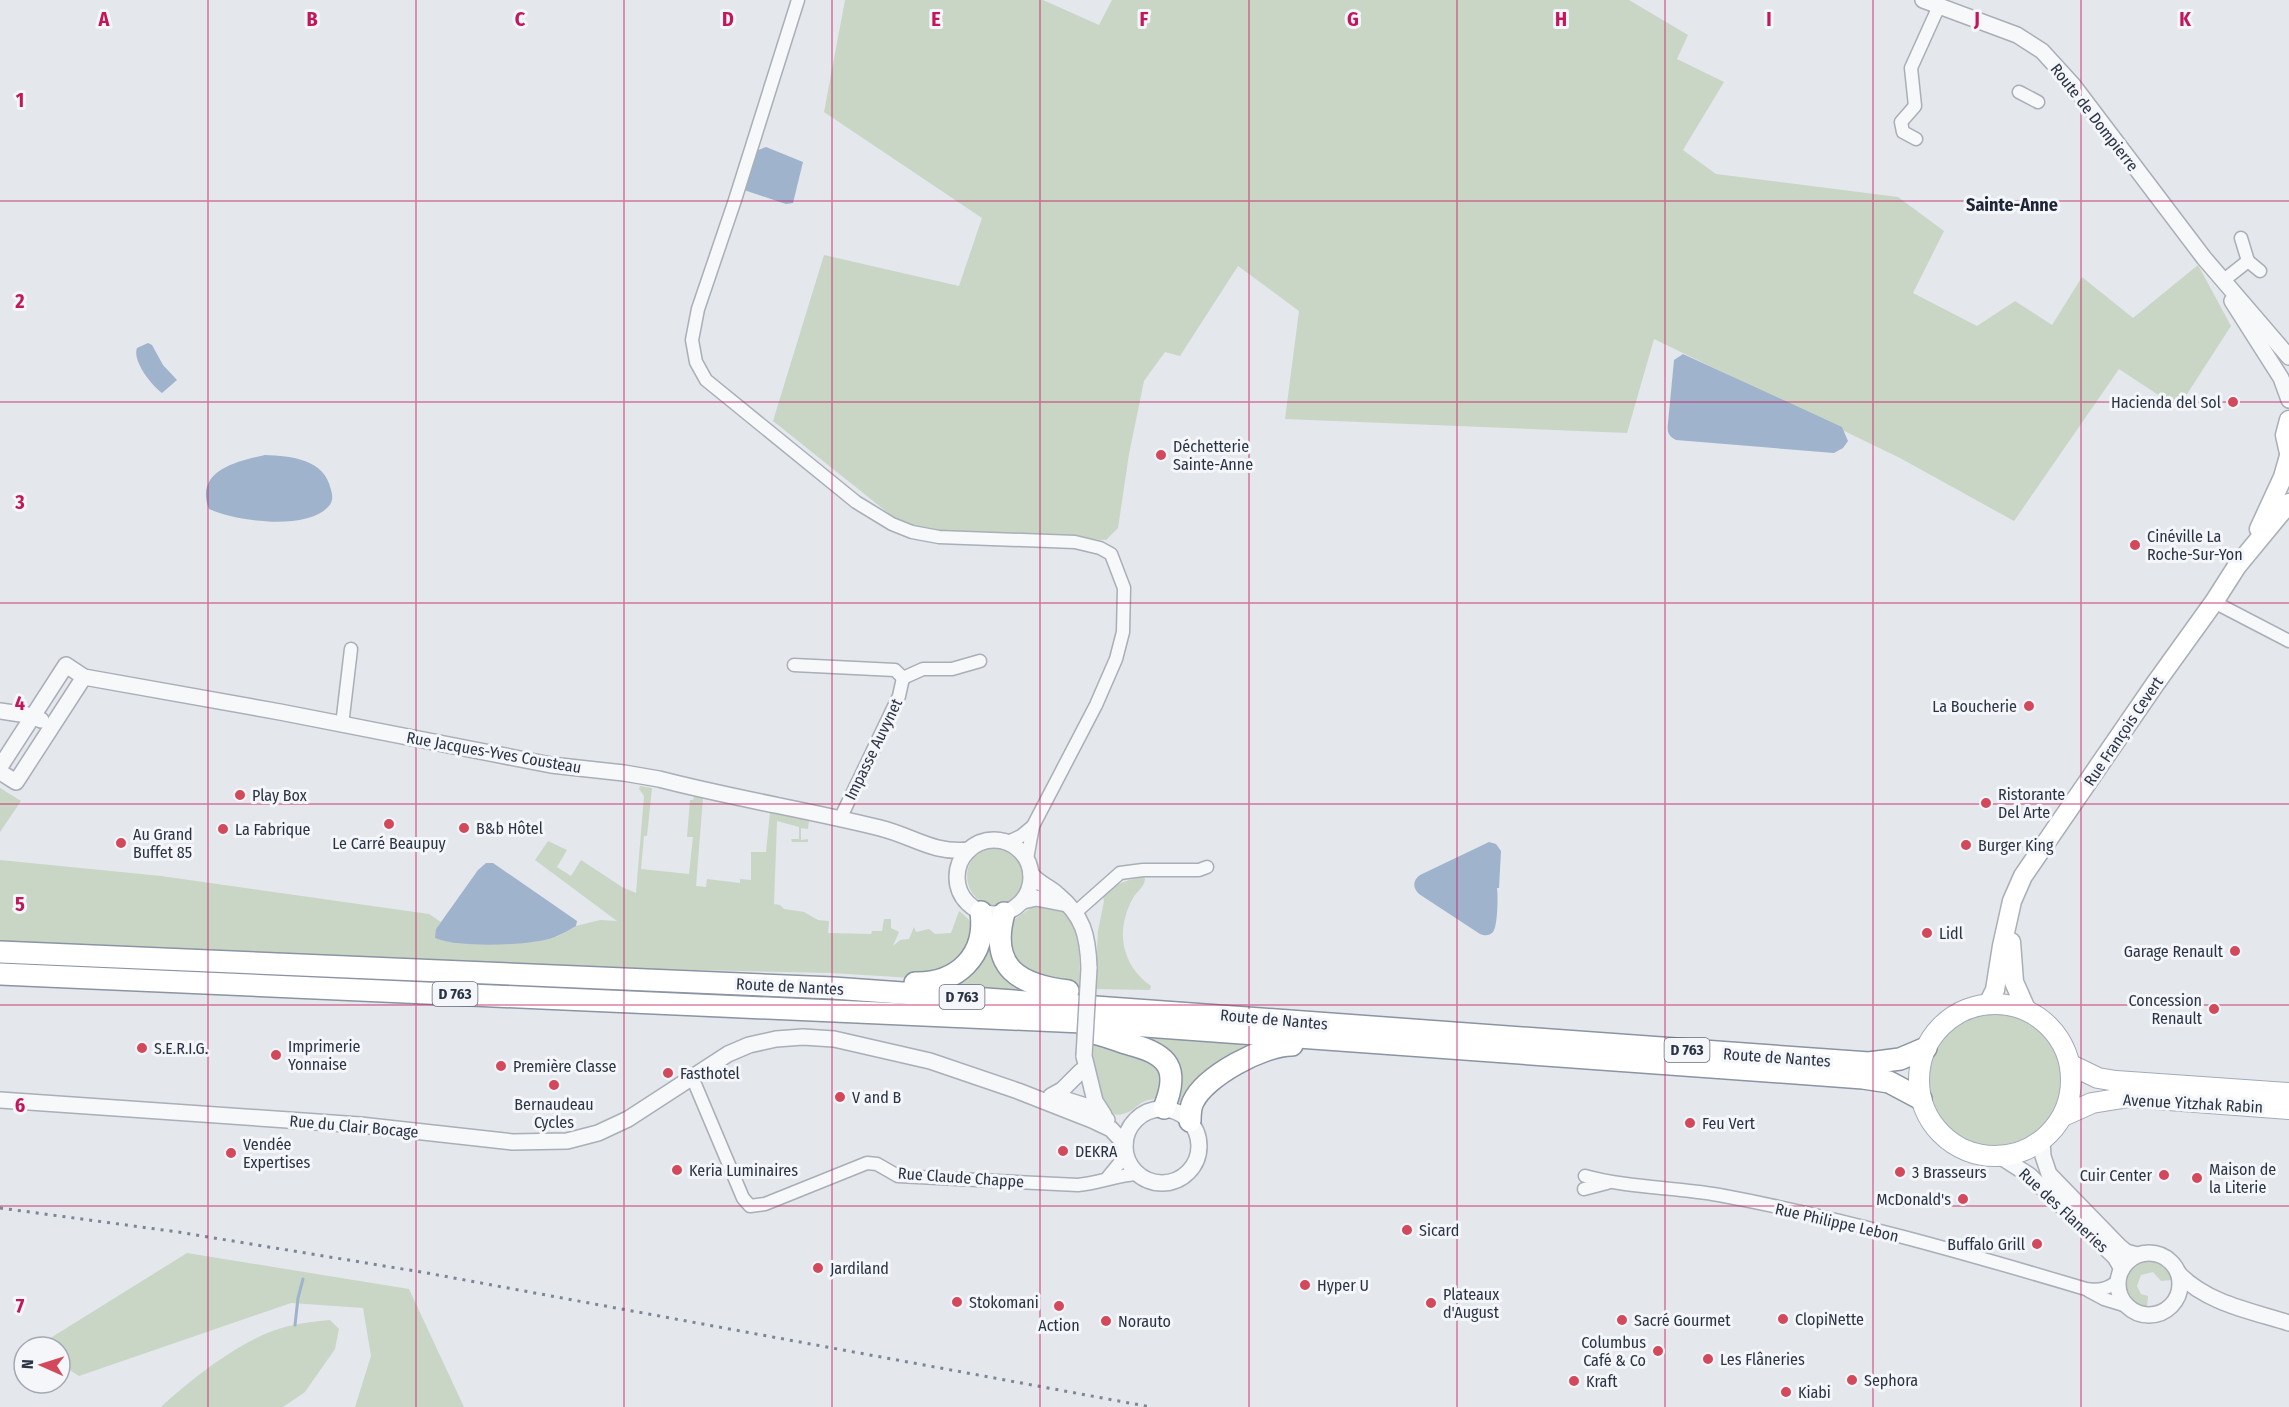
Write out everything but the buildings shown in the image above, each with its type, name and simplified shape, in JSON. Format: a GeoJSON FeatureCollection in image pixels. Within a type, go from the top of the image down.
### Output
{"type":"FeatureCollection","features":[{"type":"Feature","properties":{"kind":"highway"},"geometry":{"type":"LineString","coordinates":[[849,989],[868,981],[935,983],[957,972],[971,958],[981,940],[981,912]]}},
{"type":"Feature","properties":{"kind":"highway"},"geometry":{"type":"LineString","coordinates":[[1004,914],[999,934],[999,946],[1003,958],[1012,971],[1027,982],[1042,988],[1275,1008],[1310,1021]]}},
{"type":"Feature","properties":{"kind":"highway","name":"Route de Nantes"},"geometry":{"type":"LineString","coordinates":[[0,952],[849,989],[1869,1063],[1900,1059],[1926,1048]]}},
{"type":"Feature","properties":{"kind":"highway","name":"Route de Nantes"},"geometry":{"type":"LineString","coordinates":[[0,974],[1058,1021],[1871,1079],[1900,1086],[1921,1099]]}},
{"type":"Feature","properties":{"kind":"highway"},"geometry":{"type":"LineString","coordinates":[[1058,1021],[1071,1030],[1104,1034],[1144,1047],[1158,1055],[1167,1064],[1171,1074],[1172,1084],[1164,1108]]}},
{"type":"Feature","properties":{"kind":"highway"},"geometry":{"type":"LineString","coordinates":[[1190,1121],[1193,1100],[1204,1088],[1258,1052],[1280,1045],[1334,1048],[1361,1041]]}},
{"type":"Feature","properties":{"kind":"main road"},"geometry":{"type":"LineString","coordinates":[[2289,420],[2285,435],[2289,455]]}},
{"type":"Feature","properties":{"kind":"main road","name":"Rue François Cevert"},"geometry":{"type":"LineString","coordinates":[[2251,548],[2283,477],[2289,455]]}},
{"type":"Feature","properties":{"kind":"main road","name":"Rue François Cevert"},"geometry":{"type":"LineString","coordinates":[[1988,1004],[1995,990],[2012,901],[2023,876],[2251,548],[2289,503]]}},
{"type":"Feature","properties":{"kind":"main road","name":"Rue François Cevert"},"geometry":{"type":"LineString","coordinates":[[2009,921],[2014,982],[2025,1009]]}},
{"type":"Feature","properties":{"kind":"main road"},"geometry":{"type":"LineString","coordinates":[[1988,1004],[2007,1004],[2025,1009],[2046,1023],[2062,1042],[2071,1065],[2071,1091],[2063,1116],[2054,1130],[2042,1141],[2023,1152],[2001,1157],[1980,1155],[1960,1148],[1942,1136],[1929,1119],[1921,1099],[1919,1073],[1926,1048],[1936,1031],[1951,1018],[1968,1008],[1988,1004]]}},
{"type":"Feature","properties":{"kind":"main road","name":"Avenue Yitzhak Rabin"},"geometry":{"type":"LineString","coordinates":[[2071,1065],[2098,1078],[2116,1081],[2289,1093]]}},
{"type":"Feature","properties":{"kind":"main road","name":"Avenue Yitzhak Rabin"},"geometry":{"type":"LineString","coordinates":[[2063,1116],[2092,1103],[2129,1098],[2289,1109]]}},
{"type":"Feature","properties":{"kind":"street"},"geometry":{"type":"LineString","coordinates":[[798,0],[698,309],[692,340],[696,362],[706,380],[856,502],[892,524],[912,532],[939,537],[1075,542],[1100,548],[1111,554],[1124,588],[1123,632],[1116,659],[1096,705],[1033,826],[1027,859]]}},
{"type":"Feature","properties":{"kind":"street","name":"Route de Dompierre"},"geometry":{"type":"LineString","coordinates":[[1923,0],[2018,35],[2043,51],[2073,85],[2205,258],[2289,357]]}},
{"type":"Feature","properties":{"kind":"street"},"geometry":{"type":"LineString","coordinates":[[1916,139],[1903,132],[1901,122],[1915,106],[1911,68],[1940,6]]}},
{"type":"Feature","properties":{"kind":"street"},"geometry":{"type":"LineString","coordinates":[[2019,92],[2038,102]]}},
{"type":"Feature","properties":{"kind":"street"},"geometry":{"type":"LineString","coordinates":[[2241,238],[2248,261],[2260,270]]}},
{"type":"Feature","properties":{"kind":"street","name":"Route de Dompierre"},"geometry":{"type":"LineString","coordinates":[[2205,258],[2281,378],[2289,400]]}},
{"type":"Feature","properties":{"kind":"street"},"geometry":{"type":"LineString","coordinates":[[2224,280],[2248,261]]}},
{"type":"Feature","properties":{"kind":"street"},"geometry":{"type":"LineString","coordinates":[[2214,602],[2289,641]]}},
{"type":"Feature","properties":{"kind":"street"},"geometry":{"type":"LineString","coordinates":[[342,725],[351,649]]}},
{"type":"Feature","properties":{"kind":"street"},"geometry":{"type":"LineString","coordinates":[[794,665],[895,670],[903,678],[923,669],[952,669],[980,661]]}},
{"type":"Feature","properties":{"kind":"street","name":"Rue Jacques-Yves Cousteau"},"geometry":{"type":"LineString","coordinates":[[0,766],[66,665],[84,677],[551,765],[659,779],[883,828],[934,849],[954,852],[969,850]]}},
{"type":"Feature","properties":{"kind":"street"},"geometry":{"type":"LineString","coordinates":[[0,772],[16,782],[84,677]]}},
{"type":"Feature","properties":{"kind":"street","name":"Impasse Auvynet"},"geometry":{"type":"LineString","coordinates":[[840,819],[899,696],[903,678]]}},
{"type":"Feature","properties":{"kind":"street"},"geometry":{"type":"LineString","coordinates":[[0,711],[33,717],[53,725]]}},
{"type":"Feature","properties":{"kind":"street"},"geometry":{"type":"LineString","coordinates":[[1008,842],[1021,836],[1033,826]]}},
{"type":"Feature","properties":{"kind":"street"},"geometry":{"type":"LineString","coordinates":[[987,840],[1008,842],[1019,849],[1027,859],[1031,874],[1028,893],[1015,909],[1004,914],[993,915],[981,912],[970,906],[962,897],[957,885],[957,872],[961,860],[969,850],[987,840]]}},
{"type":"Feature","properties":{"kind":"street","name":"Rue Jacques-Yves Cousteau"},"geometry":{"type":"LineString","coordinates":[[934,849],[957,872]]}},
{"type":"Feature","properties":{"kind":"street"},"geometry":{"type":"LineString","coordinates":[[1071,908],[1120,873],[1143,870],[1198,870],[1207,867]]}},
{"type":"Feature","properties":{"kind":"street"},"geometry":{"type":"LineString","coordinates":[[1031,874],[1040,884],[1057,893],[1071,908],[1086,938],[1089,968],[1082,1064],[1084,1105],[1092,1120]]}},
{"type":"Feature","properties":{"kind":"street"},"geometry":{"type":"LineString","coordinates":[[1023,901],[1036,898],[1071,908]]}},
{"type":"Feature","properties":{"kind":"street","name":"Rue du Clair Bocage"},"geometry":{"type":"LineString","coordinates":[[0,1100],[345,1124],[540,1143],[567,1141],[598,1133],[628,1119],[715,1061],[748,1045],[776,1039],[803,1037],[834,1039],[930,1061],[1018,1091]]}},
{"type":"Feature","properties":{"kind":"street"},"geometry":{"type":"LineString","coordinates":[[1051,1096],[1062,1090],[1082,1064]]}},
{"type":"Feature","properties":{"kind":"street"},"geometry":{"type":"LineString","coordinates":[[1082,1064],[1095,1101],[1110,1121]]}},
{"type":"Feature","properties":{"kind":"street","name":"Rue Claude Chappe"},"geometry":{"type":"LineString","coordinates":[[692,1077],[743,1198],[750,1206],[765,1204],[867,1163],[877,1164],[898,1176],[1078,1185],[1095,1183],[1107,1178]]}},
{"type":"Feature","properties":{"kind":"street"},"geometry":{"type":"LineString","coordinates":[[2248,1090],[2289,1087]]}},
{"type":"Feature","properties":{"kind":"street"},"geometry":{"type":"LineString","coordinates":[[1018,1091],[1051,1096],[1084,1105],[1092,1108],[1097,1116],[1110,1121],[1134,1121]]}},
{"type":"Feature","properties":{"kind":"street"},"geometry":{"type":"LineString","coordinates":[[1018,1091],[1111,1129],[1125,1150],[1131,1165],[1138,1174],[1157,1182],[1174,1181],[1186,1175],[1198,1153],[1196,1130],[1190,1121],[1179,1112],[1164,1108],[1151,1110],[1134,1121],[1127,1132],[1125,1150],[1107,1178]]}},
{"type":"Feature","properties":{"kind":"street","name":"Rue des Flaneries"},"geometry":{"type":"LineString","coordinates":[[2042,1141],[2043,1156],[2049,1174],[2119,1246],[2126,1252],[2137,1255]]}},
{"type":"Feature","properties":{"kind":"street","name":"Rue des Flaneries"},"geometry":{"type":"LineString","coordinates":[[2001,1157],[2029,1175],[2115,1257],[2120,1275]]}},
{"type":"Feature","properties":{"kind":"street"},"geometry":{"type":"LineString","coordinates":[[1107,1178],[1138,1174]]}},
{"type":"Feature","properties":{"kind":"street","name":"Rue Philippe Lebon"},"geometry":{"type":"LineString","coordinates":[[1585,1176],[1608,1183],[1685,1190],[1797,1212],[1912,1240],[2085,1289],[2098,1291],[2108,1288],[2120,1275]]}},
{"type":"Feature","properties":{"kind":"street"},"geometry":{"type":"LineString","coordinates":[[1584,1189],[1608,1183]]}},
{"type":"Feature","properties":{"kind":"street"},"geometry":{"type":"LineString","coordinates":[[2179,1274],[2180,1290],[2177,1297],[2164,1311],[2151,1315],[2138,1313],[2127,1306],[2119,1290],[2120,1275],[2126,1263],[2137,1255],[2146,1253],[2163,1256],[2190,1286],[2208,1297],[2289,1323]]}},
{"type":"Feature","properties":{"kind":"street","name":"Rue Philippe Lebon"},"geometry":{"type":"LineString","coordinates":[[2085,1289],[2104,1299],[2127,1306]]}},
{"type":"Feature","properties":{"kind":"street"},"geometry":{"type":"LineString","coordinates":[[2177,1297],[2208,1297]]}},
{"type":"Feature","properties":{"kind":"green space"},"geometry":{"type":"Polygon","coordinates":[[[845,0],[1043,0],[1099,25],[1112,0],[1629,0],[1688,35],[1677,59],[1724,82],[1683,150],[1716,174],[1898,197],[1944,231],[1913,293],[1977,326],[2015,301],[2052,325],[2082,277],[2133,318],[2198,265],[2231,326],[2178,408],[2119,369],[2014,521],[1900,458],[1654,339],[1627,433],[1285,419],[1299,311],[1238,266],[1180,356],[1165,352],[1144,381],[1129,454],[1118,528],[1106,540],[912,532],[773,421],[824,255],[959,286],[982,218],[824,112],[845,0]]]}},
{"type":"Feature","properties":{"kind":"green space"},"geometry":{"type":"Polygon","coordinates":[[[640,786],[652,788],[641,869],[689,874],[693,837],[687,837],[690,800],[693,800],[694,796],[703,798],[696,886],[706,887],[707,879],[740,883],[740,879],[751,880],[751,852],[766,852],[770,812],[809,821],[808,829],[801,828],[801,840],[808,839],[808,842],[792,842],[791,839],[799,839],[799,827],[777,821],[774,904],[784,909],[804,912],[818,920],[829,921],[828,933],[871,934],[872,931],[882,931],[884,919],[891,919],[891,928],[899,932],[893,946],[900,940],[909,939],[914,927],[916,932],[929,929],[935,934],[951,933],[959,911],[968,918],[972,926],[972,941],[951,971],[913,978],[831,973],[557,967],[300,957],[0,942],[0,860],[161,876],[429,914],[441,922],[436,929],[556,937],[576,926],[600,920],[617,921],[535,860],[548,841],[567,850],[557,867],[571,876],[581,860],[622,887],[636,893],[644,796],[639,789],[640,786]]]}},
{"type":"Feature","properties":{"kind":"green space"},"geometry":{"type":"Polygon","coordinates":[[[0,788],[21,801],[0,832],[0,788]]]}},
{"type":"Feature","properties":{"kind":"green space"},"geometry":{"type":"Polygon","coordinates":[[[991,846],[1003,846],[1014,851],[1022,859],[1027,876],[1025,888],[1014,901],[1003,906],[991,906],[980,901],[972,893],[967,882],[967,870],[972,859],[980,851],[991,846]]]}},
{"type":"Feature","properties":{"kind":"green space"},"geometry":{"type":"Polygon","coordinates":[[[1142,877],[1145,881],[1127,910],[1123,934],[1127,957],[1141,978],[1151,986],[1150,990],[1095,989],[1098,931],[1103,897],[1121,883],[1142,877]]]}},
{"type":"Feature","properties":{"kind":"green space"},"geometry":{"type":"Polygon","coordinates":[[[1035,905],[1059,909],[1072,923],[1078,945],[1079,989],[1058,986],[1013,966],[1005,926],[1035,905]]]}},
{"type":"Feature","properties":{"kind":"green space"},"geometry":{"type":"Polygon","coordinates":[[[987,927],[997,953],[1064,996],[962,989],[943,985],[987,927]]]}},
{"type":"Feature","properties":{"kind":"green space"},"geometry":{"type":"Polygon","coordinates":[[[1996,1013],[2022,1018],[2044,1032],[2058,1054],[2063,1080],[2058,1106],[2044,1128],[2022,1142],[1996,1147],[1970,1142],[1948,1128],[1934,1106],[1929,1080],[1934,1054],[1948,1032],[1970,1018],[1996,1013]]]}},
{"type":"Feature","properties":{"kind":"green space"},"geometry":{"type":"Polygon","coordinates":[[[1144,1034],[1256,1042],[1185,1105],[1177,1101],[1144,1041],[1144,1034]]]}},
{"type":"Feature","properties":{"kind":"green space"},"geometry":{"type":"Polygon","coordinates":[[[1093,1037],[1161,1062],[1161,1096],[1143,1102],[1123,1114],[1113,1114],[1105,1108],[1096,1085],[1093,1037]]]}},
{"type":"Feature","properties":{"kind":"green space"},"geometry":{"type":"Polygon","coordinates":[[[187,1253],[409,1289],[464,1407],[355,1407],[371,1356],[363,1308],[291,1303],[79,1376],[72,1372],[72,1335],[55,1335],[187,1253]]]}},
{"type":"Feature","properties":{"kind":"green space"},"geometry":{"type":"Polygon","coordinates":[[[2143,1261],[2161,1264],[2168,1271],[2172,1280],[2161,1281],[2153,1272],[2141,1275],[2137,1286],[2141,1294],[2148,1296],[2147,1307],[2134,1302],[2126,1288],[2129,1271],[2143,1261]]]}},
{"type":"Feature","properties":{"kind":"green space"},"geometry":{"type":"Polygon","coordinates":[[[330,1320],[339,1329],[335,1349],[305,1392],[283,1407],[161,1407],[204,1371],[256,1338],[289,1326],[330,1320]]]}},
{"type":"Feature","properties":{"kind":"water"},"geometry":{"type":"Polygon","coordinates":[[[766,147],[803,162],[793,203],[786,204],[744,190],[756,151],[766,147]]]}},
{"type":"Feature","properties":{"kind":"water"},"geometry":{"type":"Polygon","coordinates":[[[148,343],[152,345],[163,365],[177,380],[162,393],[148,379],[137,360],[137,348],[148,343]]]}},
{"type":"Feature","properties":{"kind":"water"},"geometry":{"type":"Polygon","coordinates":[[[1683,354],[1842,427],[1848,441],[1843,448],[1834,453],[1676,440],[1670,435],[1668,426],[1674,360],[1683,354]]]}},
{"type":"Feature","properties":{"kind":"water"},"geometry":{"type":"Polygon","coordinates":[[[265,455],[296,458],[306,461],[322,472],[328,480],[332,494],[330,505],[318,514],[304,519],[270,522],[235,517],[209,509],[206,496],[207,485],[213,477],[231,465],[265,455]]]}},
{"type":"Feature","properties":{"kind":"water"},"geometry":{"type":"Polygon","coordinates":[[[1489,842],[1496,844],[1501,851],[1495,929],[1485,935],[1419,894],[1414,884],[1420,875],[1489,842]]]}},
{"type":"Feature","properties":{"kind":"water"},"geometry":{"type":"Polygon","coordinates":[[[486,863],[493,863],[577,921],[576,926],[555,937],[513,944],[460,943],[435,938],[436,929],[478,870],[486,863]]]}},
{"type":"Feature","properties":{"kind":"waterway"},"geometry":{"type":"LineString","coordinates":[[295,1325],[303,1279]]}},
{"type":"Feature","properties":{"kind":"railway"},"geometry":{"type":"LineString","coordinates":[[0,1208],[178,1232],[427,1273],[1151,1407]]}},
{"type":"Feature","properties":{"kind":"place","name":"Hacienda del Sol"},"geometry":{"type":"Point","coordinates":[2233,402]}},
{"type":"Feature","properties":{"kind":"place","name":"Déchetterie Sainte-Anne"},"geometry":{"type":"Point","coordinates":[1161,455]}},
{"type":"Feature","properties":{"kind":"place","name":"Cinéville La Roche-Sur-Yon"},"geometry":{"type":"Point","coordinates":[2135,545]}},
{"type":"Feature","properties":{"kind":"place","name":"La Boucherie"},"geometry":{"type":"Point","coordinates":[2029,706]}},
{"type":"Feature","properties":{"kind":"place","name":"Play Box"},"geometry":{"type":"Point","coordinates":[240,795]}},
{"type":"Feature","properties":{"kind":"place","name":"Ristorante Del Arte"},"geometry":{"type":"Point","coordinates":[1986,803]}},
{"type":"Feature","properties":{"kind":"place","name":"Le Carré Beaupuy"},"geometry":{"type":"Point","coordinates":[389,824]}},
{"type":"Feature","properties":{"kind":"place","name":"B&b Hôtel"},"geometry":{"type":"Point","coordinates":[464,828]}},
{"type":"Feature","properties":{"kind":"place","name":"La Fabrique"},"geometry":{"type":"Point","coordinates":[223,829]}},
{"type":"Feature","properties":{"kind":"place","name":"Au Grand Buffet 85"},"geometry":{"type":"Point","coordinates":[121,843]}},
{"type":"Feature","properties":{"kind":"place","name":"Burger King"},"geometry":{"type":"Point","coordinates":[1966,845]}},
{"type":"Feature","properties":{"kind":"place","name":"Lidl"},"geometry":{"type":"Point","coordinates":[1927,933]}},
{"type":"Feature","properties":{"kind":"place","name":"Garage Renault"},"geometry":{"type":"Point","coordinates":[2235,951]}},
{"type":"Feature","properties":{"kind":"place","name":"Concession Renault"},"geometry":{"type":"Point","coordinates":[2214,1009]}},
{"type":"Feature","properties":{"kind":"place","name":"S.E.R.I.G."},"geometry":{"type":"Point","coordinates":[142,1048]}},
{"type":"Feature","properties":{"kind":"place","name":"Imprimerie Yonnaise"},"geometry":{"type":"Point","coordinates":[276,1055]}},
{"type":"Feature","properties":{"kind":"place","name":"Première Classe"},"geometry":{"type":"Point","coordinates":[501,1066]}},
{"type":"Feature","properties":{"kind":"place","name":"Fasthotel"},"geometry":{"type":"Point","coordinates":[668,1073]}},
{"type":"Feature","properties":{"kind":"place","name":"Bernaudeau Cycles"},"geometry":{"type":"Point","coordinates":[554,1085]}},
{"type":"Feature","properties":{"kind":"place","name":"V and B"},"geometry":{"type":"Point","coordinates":[840,1097]}},
{"type":"Feature","properties":{"kind":"place","name":"Feu Vert"},"geometry":{"type":"Point","coordinates":[1690,1123]}},
{"type":"Feature","properties":{"kind":"place","name":"DEKRA"},"geometry":{"type":"Point","coordinates":[1063,1151]}},
{"type":"Feature","properties":{"kind":"place","name":"Vendée Expertises"},"geometry":{"type":"Point","coordinates":[231,1153]}},
{"type":"Feature","properties":{"kind":"place","name":"Keria Luminaires"},"geometry":{"type":"Point","coordinates":[677,1170]}},
{"type":"Feature","properties":{"kind":"place","name":"3 Brasseurs"},"geometry":{"type":"Point","coordinates":[1900,1172]}},
{"type":"Feature","properties":{"kind":"place","name":"Cuir Center"},"geometry":{"type":"Point","coordinates":[2164,1175]}},
{"type":"Feature","properties":{"kind":"place","name":"Maison de la Literie"},"geometry":{"type":"Point","coordinates":[2197,1178]}},
{"type":"Feature","properties":{"kind":"place","name":"McDonald's"},"geometry":{"type":"Point","coordinates":[1963,1199]}},
{"type":"Feature","properties":{"kind":"place","name":"Sicard"},"geometry":{"type":"Point","coordinates":[1407,1230]}},
{"type":"Feature","properties":{"kind":"place","name":"Buffalo Grill"},"geometry":{"type":"Point","coordinates":[2037,1244]}},
{"type":"Feature","properties":{"kind":"place","name":"Jardiland"},"geometry":{"type":"Point","coordinates":[818,1268]}},
{"type":"Feature","properties":{"kind":"place","name":"Hyper U"},"geometry":{"type":"Point","coordinates":[1305,1285]}},
{"type":"Feature","properties":{"kind":"place","name":"Stokomani"},"geometry":{"type":"Point","coordinates":[957,1302]}},
{"type":"Feature","properties":{"kind":"place","name":"Plateaux d'August"},"geometry":{"type":"Point","coordinates":[1431,1303]}},
{"type":"Feature","properties":{"kind":"place","name":"Action"},"geometry":{"type":"Point","coordinates":[1059,1306]}},
{"type":"Feature","properties":{"kind":"place","name":"ClopiNette"},"geometry":{"type":"Point","coordinates":[1783,1319]}},
{"type":"Feature","properties":{"kind":"place","name":"Sacré Gourmet"},"geometry":{"type":"Point","coordinates":[1622,1320]}},
{"type":"Feature","properties":{"kind":"place","name":"Norauto"},"geometry":{"type":"Point","coordinates":[1106,1321]}},
{"type":"Feature","properties":{"kind":"place","name":"Columbus Café & Co"},"geometry":{"type":"Point","coordinates":[1658,1351]}},
{"type":"Feature","properties":{"kind":"place","name":"Les Flâneries"},"geometry":{"type":"Point","coordinates":[1708,1359]}},
{"type":"Feature","properties":{"kind":"place","name":"Sephora"},"geometry":{"type":"Point","coordinates":[1852,1380]}},
{"type":"Feature","properties":{"kind":"place","name":"Kraft"},"geometry":{"type":"Point","coordinates":[1574,1381]}},
{"type":"Feature","properties":{"kind":"place","name":"Kiabi"},"geometry":{"type":"Point","coordinates":[1786,1392]}},
{"type":"Feature","properties":{"kind":"district","name":"Sainte-Anne"},"geometry":{"type":"Point","coordinates":[2012,205]}}]}
